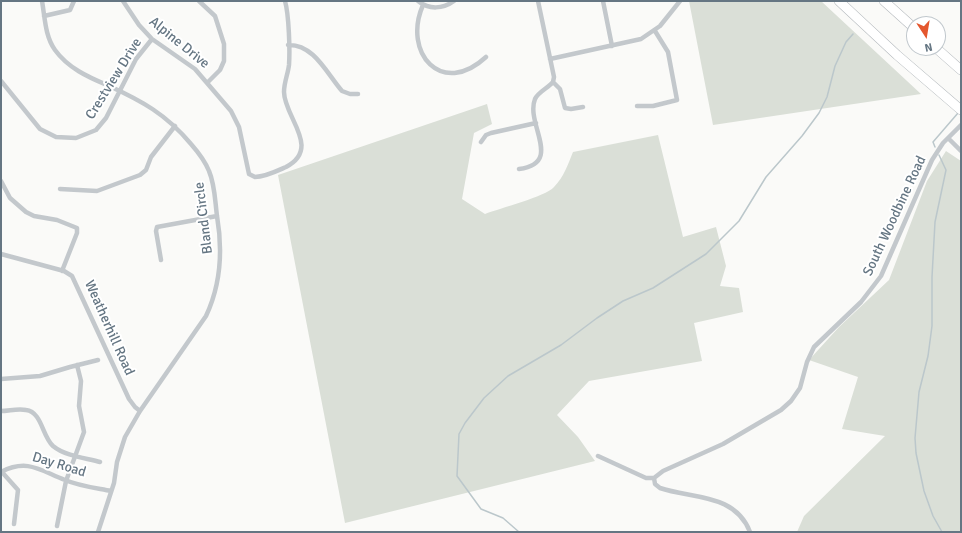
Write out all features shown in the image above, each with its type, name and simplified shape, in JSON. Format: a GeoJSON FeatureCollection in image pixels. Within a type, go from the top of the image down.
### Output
{"type":"FeatureCollection","features":[{"type":"Feature","properties":{"kind":"highway"},"geometry":{"type":"LineString","coordinates":[[839,1],[961,110]]}},
{"type":"Feature","properties":{"kind":"highway"},"geometry":{"type":"LineString","coordinates":[[884,1],[906,21]]}},
{"type":"Feature","properties":{"kind":"highway"},"geometry":{"type":"LineString","coordinates":[[945,56],[961,70]]}},
{"type":"Feature","properties":{"kind":"street","name":"Bland Circle"},"geometry":{"type":"LineString","coordinates":[[42,1],[50,41],[62,58],[72,68],[152,108],[175,126],[198,153],[209,171],[214,192],[221,251],[212,302],[206,316],[140,411],[125,437],[117,462],[111,491],[98,532]]}},
{"type":"Feature","properties":{"kind":"street"},"geometry":{"type":"LineString","coordinates":[[44,16],[70,10],[74,1]]}},
{"type":"Feature","properties":{"kind":"street","name":"Alpine Drive"},"geometry":{"type":"LineString","coordinates":[[123,1],[139,25],[152,39],[195,69],[208,82],[235,118],[247,166],[252,177],[258,177],[291,164],[299,153],[302,145],[302,138],[287,108],[284,93],[289,65],[288,45]]}},
{"type":"Feature","properties":{"kind":"street","name":"Alpine Drive"},"geometry":{"type":"LineString","coordinates":[[199,1],[215,16],[224,44],[224,61],[220,70],[208,82]]}},
{"type":"Feature","properties":{"kind":"street"},"geometry":{"type":"LineString","coordinates":[[285,1],[288,45],[296,44],[306,48],[342,91],[350,94],[358,94]]}},
{"type":"Feature","properties":{"kind":"street"},"geometry":{"type":"LineString","coordinates":[[418,1],[423,5],[430,7],[442,7],[454,1]]}},
{"type":"Feature","properties":{"kind":"street"},"geometry":{"type":"LineString","coordinates":[[518,169],[533,166],[540,157],[542,145],[536,123],[534,110],[535,100],[553,82],[554,77],[538,1]]}},
{"type":"Feature","properties":{"kind":"street"},"geometry":{"type":"LineString","coordinates":[[603,1],[612,46]]}},
{"type":"Feature","properties":{"kind":"street"},"geometry":{"type":"LineString","coordinates":[[550,60],[635,41],[655,31],[680,1]]}},
{"type":"Feature","properties":{"kind":"street"},"geometry":{"type":"LineString","coordinates":[[423,5],[418,20],[418,44],[424,59],[431,67],[442,72],[457,72],[478,64],[486,57]]}},
{"type":"Feature","properties":{"kind":"street"},"geometry":{"type":"LineString","coordinates":[[637,106],[653,106],[677,100],[668,52],[655,31]]}},
{"type":"Feature","properties":{"kind":"street","name":"Crestview Drive"},"geometry":{"type":"LineString","coordinates":[[1,81],[40,129],[54,137],[76,138],[96,130],[106,118],[136,59],[152,39]]}},
{"type":"Feature","properties":{"kind":"street"},"geometry":{"type":"LineString","coordinates":[[553,82],[560,89],[565,108],[571,109],[583,107]]}},
{"type":"Feature","properties":{"kind":"street"},"geometry":{"type":"LineString","coordinates":[[481,142],[486,135],[491,133],[536,123]]}},
{"type":"Feature","properties":{"kind":"street","name":"South Woodbine Road"},"geometry":{"type":"LineString","coordinates":[[654,478],[663,470],[723,444],[792,402],[800,388],[808,358],[816,343],[862,300],[881,276],[928,166],[948,138],[961,125]]}},
{"type":"Feature","properties":{"kind":"street"},"geometry":{"type":"LineString","coordinates":[[60,189],[97,191],[140,175],[146,170],[151,157],[175,126]]}},
{"type":"Feature","properties":{"kind":"street"},"geometry":{"type":"LineString","coordinates":[[948,138],[961,150]]}},
{"type":"Feature","properties":{"kind":"street"},"geometry":{"type":"LineString","coordinates":[[1,181],[10,198],[26,212],[34,216],[58,220],[77,228],[78,233],[62,271]]}},
{"type":"Feature","properties":{"kind":"street"},"geometry":{"type":"LineString","coordinates":[[161,260],[156,231],[157,227],[217,216]]}},
{"type":"Feature","properties":{"kind":"street","name":"Weatherhill Road"},"geometry":{"type":"LineString","coordinates":[[1,254],[69,273],[75,279],[128,399],[135,408],[140,411]]}},
{"type":"Feature","properties":{"kind":"street"},"geometry":{"type":"LineString","coordinates":[[1,379],[40,376],[98,360]]}},
{"type":"Feature","properties":{"kind":"street"},"geometry":{"type":"LineString","coordinates":[[57,526],[66,481],[83,439],[84,432],[79,406],[81,381],[77,365]]}},
{"type":"Feature","properties":{"kind":"street"},"geometry":{"type":"LineString","coordinates":[[1,411],[23,409],[32,412],[37,416],[47,438],[54,446],[75,456],[100,462]]}},
{"type":"Feature","properties":{"kind":"street"},"geometry":{"type":"LineString","coordinates":[[598,456],[646,478],[654,478],[655,484],[660,488],[695,495],[730,508],[743,519],[750,532]]}},
{"type":"Feature","properties":{"kind":"street","name":"Day Road"},"geometry":{"type":"LineString","coordinates":[[1,472],[22,466],[39,468],[66,481],[111,491]]}},
{"type":"Feature","properties":{"kind":"street"},"geometry":{"type":"LineString","coordinates":[[1,472],[18,490],[14,524]]}},
{"type":"Feature","properties":{"kind":"shaded area"},"geometry":{"type":"Polygon","coordinates":[[[689,1],[821,1],[921,94],[713,125],[689,1]]]}},
{"type":"Feature","properties":{"kind":"shaded area"},"geometry":{"type":"Polygon","coordinates":[[[487,104],[492,124],[474,133],[462,199],[485,214],[522,202],[542,195],[554,187],[563,175],[573,152],[658,135],[683,237],[716,227],[726,266],[720,286],[739,288],[743,312],[694,323],[702,361],[589,381],[557,415],[578,437],[595,461],[345,523],[278,175],[487,104]]]}},
{"type":"Feature","properties":{"kind":"shaded area"},"geometry":{"type":"Polygon","coordinates":[[[946,151],[961,161],[961,532],[797,532],[804,516],[885,436],[842,429],[858,377],[809,360],[839,327],[889,280],[927,181],[946,151]]]}},
{"type":"Feature","properties":{"kind":"waterway"},"geometry":{"type":"LineString","coordinates":[[519,532],[503,518],[481,509],[457,476],[459,434],[465,423],[484,398],[508,376],[561,345],[623,301],[653,288],[706,254],[739,221],[766,177],[802,136],[819,113],[827,97],[835,66],[846,42],[853,34]]}},
{"type":"Feature","properties":{"kind":"waterway"},"geometry":{"type":"LineString","coordinates":[[935,147],[933,142],[958,113]]}},
{"type":"Feature","properties":{"kind":"waterway"},"geometry":{"type":"LineString","coordinates":[[939,155],[946,170],[935,222],[932,277],[932,326],[928,356],[919,392],[915,438],[916,453],[924,491],[933,516],[942,532]]}}]}
